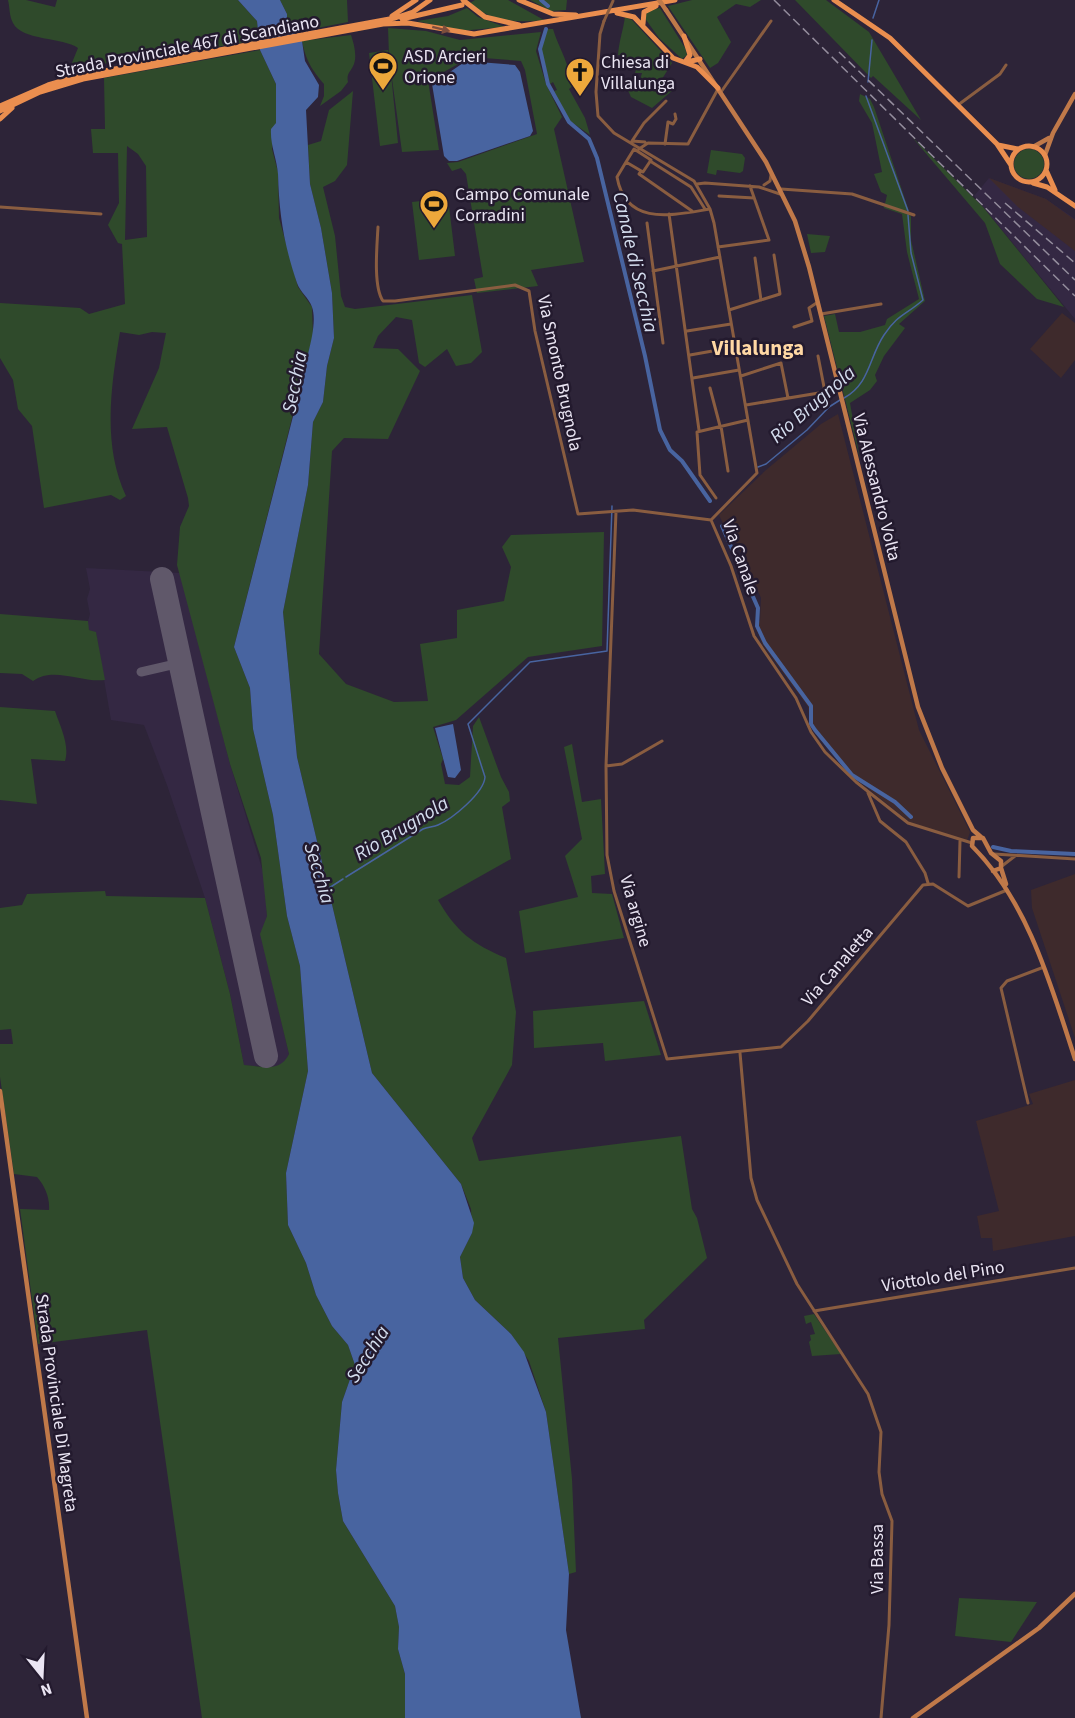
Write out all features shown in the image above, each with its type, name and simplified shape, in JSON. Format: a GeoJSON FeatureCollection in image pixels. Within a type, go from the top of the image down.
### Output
{"type":"FeatureCollection","features":[{"type":"Feature","properties":{"kind":"main road"},"geometry":{"type":"LineString","coordinates":[[374,23],[401,12],[416,0]]}},
{"type":"Feature","properties":{"kind":"main road","name":"Strada Provinciale 467 di Scandiano"},"geometry":{"type":"LineString","coordinates":[[0,106],[62,80],[374,23],[407,14],[430,0]]}},
{"type":"Feature","properties":{"kind":"main road"},"geometry":{"type":"LineString","coordinates":[[519,0],[560,15],[626,13],[684,63],[701,70],[719,90]]}},
{"type":"Feature","properties":{"kind":"main road"},"geometry":{"type":"LineString","coordinates":[[525,0],[534,7]]}},
{"type":"Feature","properties":{"kind":"main road","name":"Via Alessandro Volta"},"geometry":{"type":"LineString","coordinates":[[659,0],[766,162],[786,200],[821,314],[920,714],[942,768],[973,830]]}},
{"type":"Feature","properties":{"kind":"main road"},"geometry":{"type":"LineString","coordinates":[[597,14],[673,0]]}},
{"type":"Feature","properties":{"kind":"main road"},"geometry":{"type":"LineString","coordinates":[[643,26],[644,12],[673,0]]}},
{"type":"Feature","properties":{"kind":"main road"},"geometry":{"type":"LineString","coordinates":[[834,0],[890,38],[997,144],[1016,177],[1058,194],[1075,206]]}},
{"type":"Feature","properties":{"kind":"main road"},"geometry":{"type":"LineString","coordinates":[[383,24],[462,3],[494,21],[526,26]]}},
{"type":"Feature","properties":{"kind":"main road","name":"Strada Provinciale 467 di Scandiano"},"geometry":{"type":"LineString","coordinates":[[374,23],[408,23],[474,34],[597,14]]}},
{"type":"Feature","properties":{"kind":"main road"},"geometry":{"type":"LineString","coordinates":[[684,36],[690,55],[684,63]]}},
{"type":"Feature","properties":{"kind":"main road"},"geometry":{"type":"LineString","coordinates":[[684,63],[700,60]]}},
{"type":"Feature","properties":{"kind":"main road","name":"Strada Provinciale 467 di Scandiano"},"geometry":{"type":"LineString","coordinates":[[0,111],[28,97],[83,79],[167,61]]}},
{"type":"Feature","properties":{"kind":"main road"},"geometry":{"type":"LineString","coordinates":[[1058,194],[1049,181],[1044,155],[1075,93]]}},
{"type":"Feature","properties":{"kind":"main road"},"geometry":{"type":"LineString","coordinates":[[0,119],[28,97]]}},
{"type":"Feature","properties":{"kind":"main road"},"geometry":{"type":"LineString","coordinates":[[997,144],[1010,149],[1033,147],[1046,141],[1053,133]]}},
{"type":"Feature","properties":{"kind":"main road"},"geometry":{"type":"LineString","coordinates":[[1033,147],[1044,155]]}},
{"type":"Feature","properties":{"kind":"main road"},"geometry":{"type":"LineString","coordinates":[[1011,165],[1014,155],[1021,148]]}},
{"type":"Feature","properties":{"kind":"main road"},"geometry":{"type":"LineString","coordinates":[[1028,182],[1039,179],[1046,170]]}},
{"type":"Feature","properties":{"kind":"main road"},"geometry":{"type":"LineString","coordinates":[[973,830],[981,837],[990,852],[1000,859],[1007,890]]}},
{"type":"Feature","properties":{"kind":"main road"},"geometry":{"type":"LineString","coordinates":[[973,830],[973,841],[1007,890],[1044,967],[1075,1059]]}},
{"type":"Feature","properties":{"kind":"main road"},"geometry":{"type":"LineString","coordinates":[[973,841],[981,837]]}},
{"type":"Feature","properties":{"kind":"main road"},"geometry":{"type":"LineString","coordinates":[[993,871],[1001,867]]}},
{"type":"Feature","properties":{"kind":"main road","name":"Strada Provinciale Di Magreta"},"geometry":{"type":"LineString","coordinates":[[0,1091],[87,1718]]}},
{"type":"Feature","properties":{"kind":"main road"},"geometry":{"type":"LineString","coordinates":[[913,1718],[1039,1628],[1075,1594]]}},
{"type":"Feature","properties":{"kind":"street"},"geometry":{"type":"LineString","coordinates":[[613,0],[600,34],[597,110],[606,126],[691,187],[705,209]]}},
{"type":"Feature","properties":{"kind":"street"},"geometry":{"type":"LineString","coordinates":[[666,101],[644,123],[632,141],[646,144],[688,144],[714,91],[719,90],[771,21]]}},
{"type":"Feature","properties":{"kind":"street"},"geometry":{"type":"LineString","coordinates":[[958,105],[1000,74],[1006,65]]}},
{"type":"Feature","properties":{"kind":"street"},"geometry":{"type":"LineString","coordinates":[[665,144],[668,122],[673,124],[676,119],[675,114]]}},
{"type":"Feature","properties":{"kind":"street"},"geometry":{"type":"LineString","coordinates":[[646,144],[636,148],[617,177],[627,202],[641,212],[669,214],[710,208]]}},
{"type":"Feature","properties":{"kind":"street"},"geometry":{"type":"LineString","coordinates":[[641,171],[643,172],[649,158]]}},
{"type":"Feature","properties":{"kind":"street","name":"Via Canale"},"geometry":{"type":"LineString","coordinates":[[649,158],[697,184],[710,208],[757,473],[711,520],[728,557],[751,629],[798,702],[820,746],[867,791],[908,823],[960,841],[973,841]]}},
{"type":"Feature","properties":{"kind":"street"},"geometry":{"type":"LineString","coordinates":[[626,162],[641,171]]}},
{"type":"Feature","properties":{"kind":"street"},"geometry":{"type":"LineString","coordinates":[[761,186],[771,177],[766,162]]}},
{"type":"Feature","properties":{"kind":"street"},"geometry":{"type":"LineString","coordinates":[[641,171],[639,174],[692,211]]}},
{"type":"Feature","properties":{"kind":"street"},"geometry":{"type":"LineString","coordinates":[[697,184],[780,187],[852,194],[912,215]]}},
{"type":"Feature","properties":{"kind":"street"},"geometry":{"type":"LineString","coordinates":[[718,247],[769,240],[750,186]]}},
{"type":"Feature","properties":{"kind":"street"},"geometry":{"type":"LineString","coordinates":[[761,186],[786,200]]}},
{"type":"Feature","properties":{"kind":"street"},"geometry":{"type":"LineString","coordinates":[[768,188],[780,187]]}},
{"type":"Feature","properties":{"kind":"street"},"geometry":{"type":"LineString","coordinates":[[719,196],[754,198]]}},
{"type":"Feature","properties":{"kind":"street"},"geometry":{"type":"LineString","coordinates":[[0,207],[101,214]]}},
{"type":"Feature","properties":{"kind":"street"},"geometry":{"type":"LineString","coordinates":[[669,214],[693,378],[699,430],[697,434],[700,476],[716,498]]}},
{"type":"Feature","properties":{"kind":"street"},"geometry":{"type":"LineString","coordinates":[[646,223],[663,343]]}},
{"type":"Feature","properties":{"kind":"street","name":"Via Smonto Brugnola"},"geometry":{"type":"LineString","coordinates":[[378,226],[378,272],[380,296],[383,301],[515,285],[529,291],[535,331],[578,514],[639,511],[711,520]]}},
{"type":"Feature","properties":{"kind":"street"},"geometry":{"type":"LineString","coordinates":[[729,310],[780,294],[774,255]]}},
{"type":"Feature","properties":{"kind":"street"},"geometry":{"type":"LineString","coordinates":[[653,271],[720,257]]}},
{"type":"Feature","properties":{"kind":"street"},"geometry":{"type":"LineString","coordinates":[[755,258],[761,300]]}},
{"type":"Feature","properties":{"kind":"street"},"geometry":{"type":"LineString","coordinates":[[794,327],[812,321],[809,308],[818,303]]}},
{"type":"Feature","properties":{"kind":"street"},"geometry":{"type":"LineString","coordinates":[[821,314],[881,304]]}},
{"type":"Feature","properties":{"kind":"street"},"geometry":{"type":"LineString","coordinates":[[687,331],[731,324]]}},
{"type":"Feature","properties":{"kind":"street"},"geometry":{"type":"LineString","coordinates":[[690,355],[735,347]]}},
{"type":"Feature","properties":{"kind":"street"},"geometry":{"type":"LineString","coordinates":[[746,405],[825,392],[818,356]]}},
{"type":"Feature","properties":{"kind":"street"},"geometry":{"type":"LineString","coordinates":[[741,376],[781,363],[788,398]]}},
{"type":"Feature","properties":{"kind":"street"},"geometry":{"type":"LineString","coordinates":[[693,378],[739,370]]}},
{"type":"Feature","properties":{"kind":"street"},"geometry":{"type":"LineString","coordinates":[[710,388],[728,471]]}},
{"type":"Feature","properties":{"kind":"street"},"geometry":{"type":"LineString","coordinates":[[699,430],[748,420]]}},
{"type":"Feature","properties":{"kind":"street","name":"Via argine"},"geometry":{"type":"LineString","coordinates":[[613,512],[606,766],[607,855],[614,891],[667,1059]]}},
{"type":"Feature","properties":{"kind":"street"},"geometry":{"type":"LineString","coordinates":[[606,766],[622,764],[662,741]]}},
{"type":"Feature","properties":{"kind":"street"},"geometry":{"type":"LineString","coordinates":[[867,791],[880,820],[906,842],[925,873],[928,883],[966,906],[1007,890]]}},
{"type":"Feature","properties":{"kind":"street"},"geometry":{"type":"LineString","coordinates":[[959,878],[960,841]]}},
{"type":"Feature","properties":{"kind":"street"},"geometry":{"type":"LineString","coordinates":[[990,852],[1075,859]]}},
{"type":"Feature","properties":{"kind":"street"},"geometry":{"type":"LineString","coordinates":[[1001,867],[1017,856]]}},
{"type":"Feature","properties":{"kind":"street","name":"Via Canaletta"},"geometry":{"type":"LineString","coordinates":[[667,1059],[781,1047],[790,1040],[873,946],[919,887],[928,883]]}},
{"type":"Feature","properties":{"kind":"street"},"geometry":{"type":"LineString","coordinates":[[1028,1104],[1001,988],[1007,981],[1044,967]]}},
{"type":"Feature","properties":{"kind":"street"},"geometry":{"type":"LineString","coordinates":[[740,1053],[754,1190],[794,1278],[814,1311]]}},
{"type":"Feature","properties":{"kind":"street","name":"Viottolo del Pino"},"geometry":{"type":"LineString","coordinates":[[814,1311],[1075,1268]]}},
{"type":"Feature","properties":{"kind":"street","name":"Via Bassa"},"geometry":{"type":"LineString","coordinates":[[814,1311],[840,1346],[868,1394],[881,1432],[879,1472],[882,1494],[892,1521],[890,1625],[881,1718]]}},
{"type":"Feature","properties":{"kind":"shaded area"},"geometry":{"type":"Polygon","coordinates":[[[989,178],[1046,199],[1075,219],[1075,319],[974,196],[989,178]]]}},
{"type":"Feature","properties":{"kind":"shaded area"},"geometry":{"type":"Polygon","coordinates":[[[989,178],[1046,199],[1075,220],[1075,251],[1018,207],[989,178]]]}},
{"type":"Feature","properties":{"kind":"shaded area"},"geometry":{"type":"Polygon","coordinates":[[[1062,313],[1075,323],[1075,360],[1061,378],[1030,349],[1062,313]]]}},
{"type":"Feature","properties":{"kind":"shaded area"},"geometry":{"type":"Polygon","coordinates":[[[838,414],[919,730],[970,832],[967,841],[912,824],[851,775],[815,733],[810,724],[808,707],[762,644],[755,623],[760,621],[761,598],[736,542],[732,543],[719,515],[766,470],[821,424],[838,414]]]}},
{"type":"Feature","properties":{"kind":"shaded area"},"geometry":{"type":"Polygon","coordinates":[[[86,568],[181,573],[230,764],[264,875],[267,916],[261,934],[289,1054],[285,1062],[276,1068],[244,1065],[230,994],[205,898],[144,725],[111,720],[96,633],[89,630],[87,625],[90,614],[87,599],[90,589],[86,568]]]}},
{"type":"Feature","properties":{"kind":"shaded area"},"geometry":{"type":"Polygon","coordinates":[[[1075,874],[1075,1038],[1032,908],[1031,890],[1075,874]]]}},
{"type":"Feature","properties":{"kind":"shaded area"},"geometry":{"type":"Polygon","coordinates":[[[1075,1080],[1075,1236],[993,1251],[992,1238],[981,1238],[977,1216],[999,1211],[976,1121],[1033,1104],[1029,1094],[1075,1080]]]}},
{"type":"Feature","properties":{"kind":"green space"},"geometry":{"type":"Polygon","coordinates":[[[8,0],[26,0],[55,7],[57,0],[238,0],[257,21],[259,40],[173,54],[165,48],[164,53],[69,70],[78,48],[63,42],[34,36],[18,29],[10,15],[8,0]]]}},
{"type":"Feature","properties":{"kind":"green space"},"geometry":{"type":"Polygon","coordinates":[[[280,0],[347,0],[348,22],[297,32],[287,25],[287,14],[280,0]]]}},
{"type":"Feature","properties":{"kind":"green space"},"geometry":{"type":"Polygon","coordinates":[[[475,0],[508,0],[544,20],[514,21],[495,18],[470,3],[475,0]]]}},
{"type":"Feature","properties":{"kind":"green space"},"geometry":{"type":"Polygon","coordinates":[[[530,0],[567,0],[566,10],[551,11],[530,0]]]}},
{"type":"Feature","properties":{"kind":"green space"},"geometry":{"type":"Polygon","coordinates":[[[692,0],[761,0],[750,7],[736,4],[717,17],[731,42],[718,63],[710,68],[668,6],[692,0]]]}},
{"type":"Feature","properties":{"kind":"green space"},"geometry":{"type":"Polygon","coordinates":[[[795,0],[826,0],[869,32],[921,120],[873,76],[871,78],[795,0]]]}},
{"type":"Feature","properties":{"kind":"green space"},"geometry":{"type":"Polygon","coordinates":[[[467,8],[478,17],[505,27],[459,31],[417,21],[448,16],[467,8]]]}},
{"type":"Feature","properties":{"kind":"green space"},"geometry":{"type":"Polygon","coordinates":[[[660,8],[685,48],[687,55],[682,59],[659,38],[644,17],[649,10],[660,8]]]}},
{"type":"Feature","properties":{"kind":"green space"},"geometry":{"type":"Polygon","coordinates":[[[625,17],[632,20],[672,63],[662,79],[673,90],[652,108],[631,97],[625,84],[632,78],[640,80],[642,73],[635,73],[637,66],[626,64],[624,56],[618,55],[625,17]]]}},
{"type":"Feature","properties":{"kind":"green space"},"geometry":{"type":"Polygon","coordinates":[[[388,28],[426,31],[460,40],[541,32],[536,51],[546,84],[562,117],[554,129],[584,262],[531,270],[538,286],[477,293],[474,279],[483,277],[466,174],[461,168],[452,171],[447,163],[458,162],[537,134],[525,70],[521,61],[471,57],[440,74],[427,74],[439,150],[402,152],[390,64],[398,143],[380,146],[369,53],[388,50],[389,55],[388,28]]]}},
{"type":"Feature","properties":{"kind":"green space"},"geometry":{"type":"Polygon","coordinates":[[[547,29],[553,29],[568,68],[572,69],[575,84],[569,89],[585,118],[590,135],[570,121],[554,91],[557,90],[553,82],[550,84],[541,48],[547,29]]]}},
{"type":"Feature","properties":{"kind":"green space"},"geometry":{"type":"Polygon","coordinates":[[[351,35],[355,57],[348,74],[348,82],[341,91],[320,106],[324,96],[324,84],[310,65],[302,41],[351,35]]]}},
{"type":"Feature","properties":{"kind":"green space"},"geometry":{"type":"Polygon","coordinates":[[[260,50],[276,84],[276,123],[272,149],[278,172],[279,218],[298,287],[312,307],[313,335],[234,647],[250,688],[253,729],[273,815],[287,916],[300,966],[308,1071],[286,1173],[288,1225],[306,1263],[316,1295],[332,1326],[348,1345],[355,1365],[342,1402],[336,1470],[338,1493],[343,1521],[395,1606],[399,1627],[398,1649],[405,1674],[405,1718],[202,1718],[147,1330],[38,1344],[20,1209],[49,1210],[49,1201],[37,1177],[14,1174],[0,1077],[0,1044],[13,1044],[11,1029],[0,1030],[0,908],[22,905],[27,894],[105,891],[106,896],[205,898],[230,994],[244,1065],[276,1066],[281,1064],[289,1054],[260,934],[267,916],[261,858],[230,764],[177,565],[180,527],[189,506],[188,498],[167,427],[132,429],[159,368],[166,333],[152,332],[139,335],[120,332],[112,394],[111,436],[118,477],[126,496],[120,500],[111,495],[44,508],[32,426],[18,409],[13,380],[0,358],[0,303],[80,308],[89,314],[125,304],[122,244],[118,243],[108,225],[119,203],[118,153],[93,153],[91,129],[105,129],[104,78],[260,50]],[[127,146],[125,240],[147,237],[146,166],[138,154],[127,146]]]}},
{"type":"Feature","properties":{"kind":"green space"},"geometry":{"type":"Polygon","coordinates":[[[353,91],[347,165],[335,181],[323,187],[335,236],[341,296],[345,307],[355,309],[472,295],[482,352],[471,363],[456,366],[447,349],[425,367],[419,363],[412,320],[396,317],[378,336],[373,348],[398,349],[420,371],[388,439],[344,438],[332,451],[319,654],[346,684],[394,702],[428,701],[420,644],[457,638],[457,610],[504,601],[511,567],[502,547],[511,535],[604,532],[602,646],[528,657],[456,720],[433,727],[443,759],[441,764],[445,784],[459,785],[470,777],[473,726],[479,717],[501,777],[509,792],[510,801],[502,807],[511,859],[438,900],[451,920],[474,942],[506,958],[516,1012],[512,1065],[472,1138],[479,1161],[681,1136],[692,1209],[697,1218],[707,1258],[644,1320],[645,1329],[558,1338],[572,1479],[576,1572],[569,1574],[546,1412],[529,1361],[511,1334],[475,1300],[463,1278],[460,1257],[472,1233],[471,1209],[461,1184],[372,1073],[297,757],[283,612],[308,485],[313,422],[323,402],[327,366],[334,338],[332,293],[321,228],[310,184],[308,145],[321,141],[329,110],[353,91]]]}},
{"type":"Feature","properties":{"kind":"green space"},"geometry":{"type":"Polygon","coordinates":[[[860,94],[870,99],[874,107],[911,217],[911,240],[925,301],[899,324],[905,328],[884,356],[875,375],[877,381],[870,390],[850,403],[860,459],[824,316],[835,314],[839,332],[860,332],[885,325],[887,319],[919,299],[907,252],[902,214],[884,208],[887,195],[881,192],[874,174],[882,172],[872,123],[859,101],[860,94]]]}},
{"type":"Feature","properties":{"kind":"green space"},"geometry":{"type":"Polygon","coordinates":[[[912,137],[983,207],[1064,307],[1037,299],[1000,264],[985,223],[912,137]]]}},
{"type":"Feature","properties":{"kind":"green space"},"geometry":{"type":"Polygon","coordinates":[[[1029,149],[1035,150],[1043,158],[1043,170],[1035,178],[1029,179],[1023,178],[1015,170],[1014,164],[1015,158],[1023,150],[1029,149]]]}},
{"type":"Feature","properties":{"kind":"green space"},"geometry":{"type":"Polygon","coordinates":[[[711,150],[742,154],[745,158],[743,171],[740,173],[717,170],[716,175],[707,173],[711,150]]]}},
{"type":"Feature","properties":{"kind":"green space","name":"Campo Comunale Corradini"},"geometry":{"type":"Polygon","coordinates":[[[448,198],[455,256],[419,260],[412,202],[448,198]]]}},
{"type":"Feature","properties":{"kind":"green space"},"geometry":{"type":"Polygon","coordinates":[[[807,234],[830,236],[825,252],[811,253],[807,234]]]}},
{"type":"Feature","properties":{"kind":"green space"},"geometry":{"type":"Polygon","coordinates":[[[0,614],[88,621],[89,630],[96,632],[105,680],[50,675],[33,681],[22,674],[0,673],[0,614]]]}},
{"type":"Feature","properties":{"kind":"green space"},"geometry":{"type":"Polygon","coordinates":[[[0,707],[55,711],[64,736],[65,761],[31,759],[37,804],[0,800],[0,707]]]}},
{"type":"Feature","properties":{"kind":"green space"},"geometry":{"type":"Polygon","coordinates":[[[572,744],[582,802],[601,799],[605,874],[591,876],[592,893],[612,894],[624,938],[525,953],[519,911],[578,897],[565,856],[582,839],[564,747],[572,744]]]}},
{"type":"Feature","properties":{"kind":"green space"},"geometry":{"type":"Polygon","coordinates":[[[644,1001],[661,1055],[605,1061],[603,1043],[534,1048],[533,1011],[644,1001]]]}},
{"type":"Feature","properties":{"kind":"green space"},"geometry":{"type":"Polygon","coordinates":[[[814,1314],[841,1354],[812,1356],[809,1342],[810,1335],[815,1334],[811,1322],[806,1324],[804,1316],[814,1314]]]}},
{"type":"Feature","properties":{"kind":"green space"},"geometry":{"type":"Polygon","coordinates":[[[959,1598],[1037,1602],[1011,1642],[955,1636],[959,1598]]]}},
{"type":"Feature","properties":{"kind":"water","name":"Secchia"},"geometry":{"type":"Polygon","coordinates":[[[238,0],[280,0],[287,14],[287,25],[302,41],[305,61],[319,85],[318,97],[306,110],[310,184],[321,228],[332,293],[334,338],[327,366],[323,402],[313,422],[308,485],[283,612],[297,757],[372,1073],[461,1184],[474,1223],[472,1233],[460,1257],[463,1278],[475,1300],[511,1334],[524,1352],[546,1412],[569,1574],[566,1630],[581,1718],[405,1718],[405,1674],[398,1649],[399,1627],[395,1606],[343,1521],[336,1470],[342,1402],[355,1365],[348,1345],[332,1326],[316,1295],[306,1263],[288,1225],[286,1173],[308,1071],[300,966],[287,916],[273,815],[253,729],[250,688],[234,647],[300,389],[312,336],[314,315],[311,304],[297,283],[283,229],[271,135],[271,129],[276,123],[276,84],[260,50],[257,21],[238,0]]]}},
{"type":"Feature","properties":{"kind":"water"},"geometry":{"type":"Polygon","coordinates":[[[466,61],[515,65],[520,72],[533,131],[530,136],[457,161],[449,161],[444,156],[431,78],[444,76],[466,61]]]}},
{"type":"Feature","properties":{"kind":"water"},"geometry":{"type":"Polygon","coordinates":[[[453,724],[461,770],[455,778],[448,777],[435,728],[453,724]]]}},
{"type":"Feature","properties":{"kind":"waterway","name":"Canale di Secchia"},"geometry":{"type":"LineString","coordinates":[[541,0],[548,6]]}},
{"type":"Feature","properties":{"kind":"waterway","name":"Rio Brugnola"},"geometry":{"type":"LineString","coordinates":[[873,18],[879,0]]}},
{"type":"Feature","properties":{"kind":"waterway","name":"Canale di Secchia"},"geometry":{"type":"LineString","coordinates":[[546,29],[540,49],[548,84],[569,122],[589,139],[597,158],[645,356],[660,430],[670,450],[682,461],[710,501]]}},
{"type":"Feature","properties":{"kind":"waterway","name":"Rio Brugnola"},"geometry":{"type":"LineString","coordinates":[[868,82],[872,40]]}},
{"type":"Feature","properties":{"kind":"waterway","name":"Rio Brugnola"},"geometry":{"type":"LineString","coordinates":[[866,96],[908,211]]}},
{"type":"Feature","properties":{"kind":"waterway","name":"Rio Brugnola"},"geometry":{"type":"LineString","coordinates":[[844,398],[853,392],[864,378],[879,343],[889,328],[923,300],[911,253],[908,215]]}},
{"type":"Feature","properties":{"kind":"waterway","name":"Rio Brugnola"},"geometry":{"type":"LineString","coordinates":[[758,467],[766,464],[807,430],[829,407],[840,400]]}},
{"type":"Feature","properties":{"kind":"waterway","name":"Rio Brugnola"},"geometry":{"type":"LineString","coordinates":[[346,877],[423,829],[444,822],[473,798],[485,777],[468,724],[530,662],[607,651],[612,506]]}},
{"type":"Feature","properties":{"kind":"waterway","name":"Canale di Secchia"},"geometry":{"type":"LineString","coordinates":[[722,526],[758,608],[757,626],[765,643],[811,706],[811,724],[852,775],[895,802],[911,817]]}},
{"type":"Feature","properties":{"kind":"waterway","name":"Canale di Secchia"},"geometry":{"type":"LineString","coordinates":[[993,847],[1011,851],[1075,854]]}},
{"type":"Feature","properties":{"kind":"waterway","name":"Rio Brugnola"},"geometry":{"type":"LineString","coordinates":[[329,888],[343,879]]}},
{"type":"Feature","properties":{"kind":"taxiway"},"geometry":{"type":"LineString","coordinates":[[141,672],[180,663]]}},
{"type":"Feature","properties":{"kind":"runway"},"geometry":{"type":"LineString","coordinates":[[162,579],[266,1056]]}},
{"type":"Feature","properties":{"kind":"railway"},"geometry":{"type":"LineString","coordinates":[[774,0],[1075,296]]}},
{"type":"Feature","properties":{"kind":"railway"},"geometry":{"type":"LineString","coordinates":[[839,52],[1075,280]]}},
{"type":"Feature","properties":{"kind":"railway"},"geometry":{"type":"LineString","coordinates":[[1005,203],[1075,263]]}},
{"type":"Feature","properties":{"kind":"place","name":"ASD Arcieri Orione"},"geometry":{"type":"Point","coordinates":[383,92]}},
{"type":"Feature","properties":{"kind":"place","name":"Chiesa di Villalunga"},"geometry":{"type":"Point","coordinates":[580,98]}},
{"type":"Feature","properties":{"kind":"place","name":"Campo Comunale Corradini"},"geometry":{"type":"Point","coordinates":[434,230]}},
{"type":"Feature","properties":{"kind":"district","name":"Villalunga"},"geometry":{"type":"Point","coordinates":[758,348]}}]}
